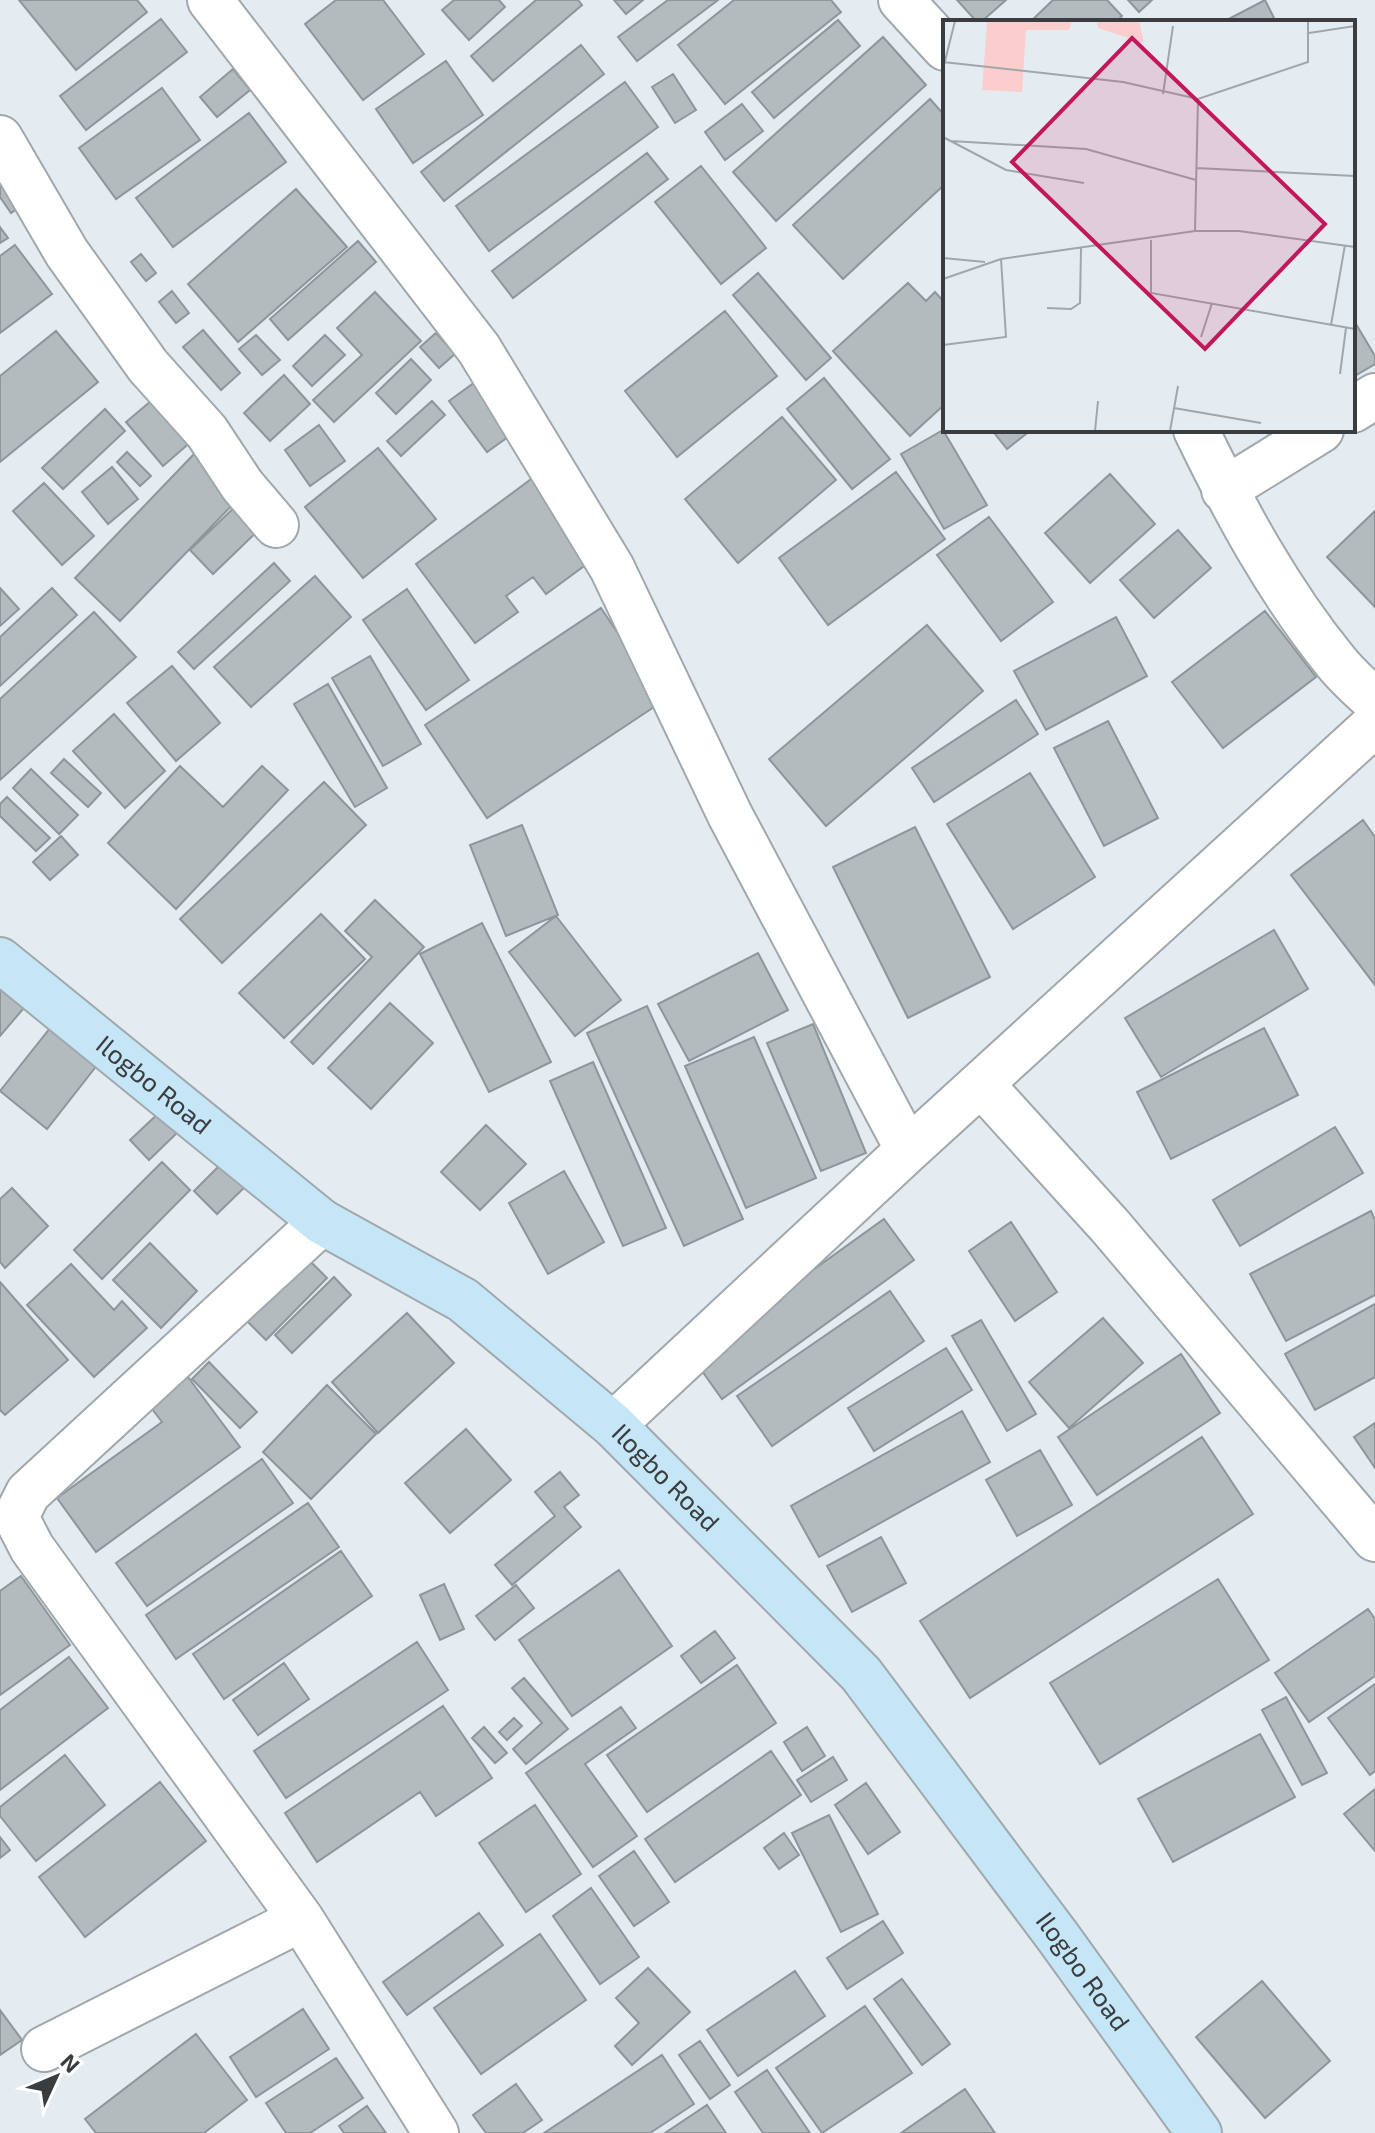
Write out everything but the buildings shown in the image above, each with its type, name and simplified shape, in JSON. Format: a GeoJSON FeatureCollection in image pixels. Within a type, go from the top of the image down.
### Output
{"type":"FeatureCollection","features":[{"type":"Feature","properties":{"kind":"main road","name":"Ilogbo Road"},"geometry":{"type":"LineString","coordinates":[[0,960],[322,1222],[463,1300],[613,1425],[861,1674],[1058,1937],[1199,2133]]}},
{"type":"Feature","properties":{"kind":"street"},"geometry":{"type":"LineString","coordinates":[[210,0],[479,349],[558,477],[612,568],[730,815],[908,1150]]}},
{"type":"Feature","properties":{"kind":"street"},"geometry":{"type":"LineString","coordinates":[[901,0],[943,46]]}},
{"type":"Feature","properties":{"kind":"street"},"geometry":{"type":"LineString","coordinates":[[0,138],[76,266],[148,366],[207,432],[242,485],[276,525]]}},
{"type":"Feature","properties":{"kind":"street"},"geometry":{"type":"LineString","coordinates":[[1355,409],[1375,396]]}},
{"type":"Feature","properties":{"kind":"street"},"geometry":{"type":"LineString","coordinates":[[1197,432],[1224,490],[1276,577],[1328,651],[1375,701]]}},
{"type":"Feature","properties":{"kind":"street"},"geometry":{"type":"LineString","coordinates":[[1224,490],[1318,432]]}},
{"type":"Feature","properties":{"kind":"street"},"geometry":{"type":"LineString","coordinates":[[613,1425],[908,1150],[1375,724]]}},
{"type":"Feature","properties":{"kind":"street"},"geometry":{"type":"LineString","coordinates":[[982,1085],[1110,1226],[1375,1539]]}},
{"type":"Feature","properties":{"kind":"street"},"geometry":{"type":"LineString","coordinates":[[322,1222],[28,1493],[16,1517],[32,1548],[301,1919],[436,2133]]}},
{"type":"Feature","properties":{"kind":"street"},"geometry":{"type":"LineString","coordinates":[[44,2049],[301,1919]]}}]}
